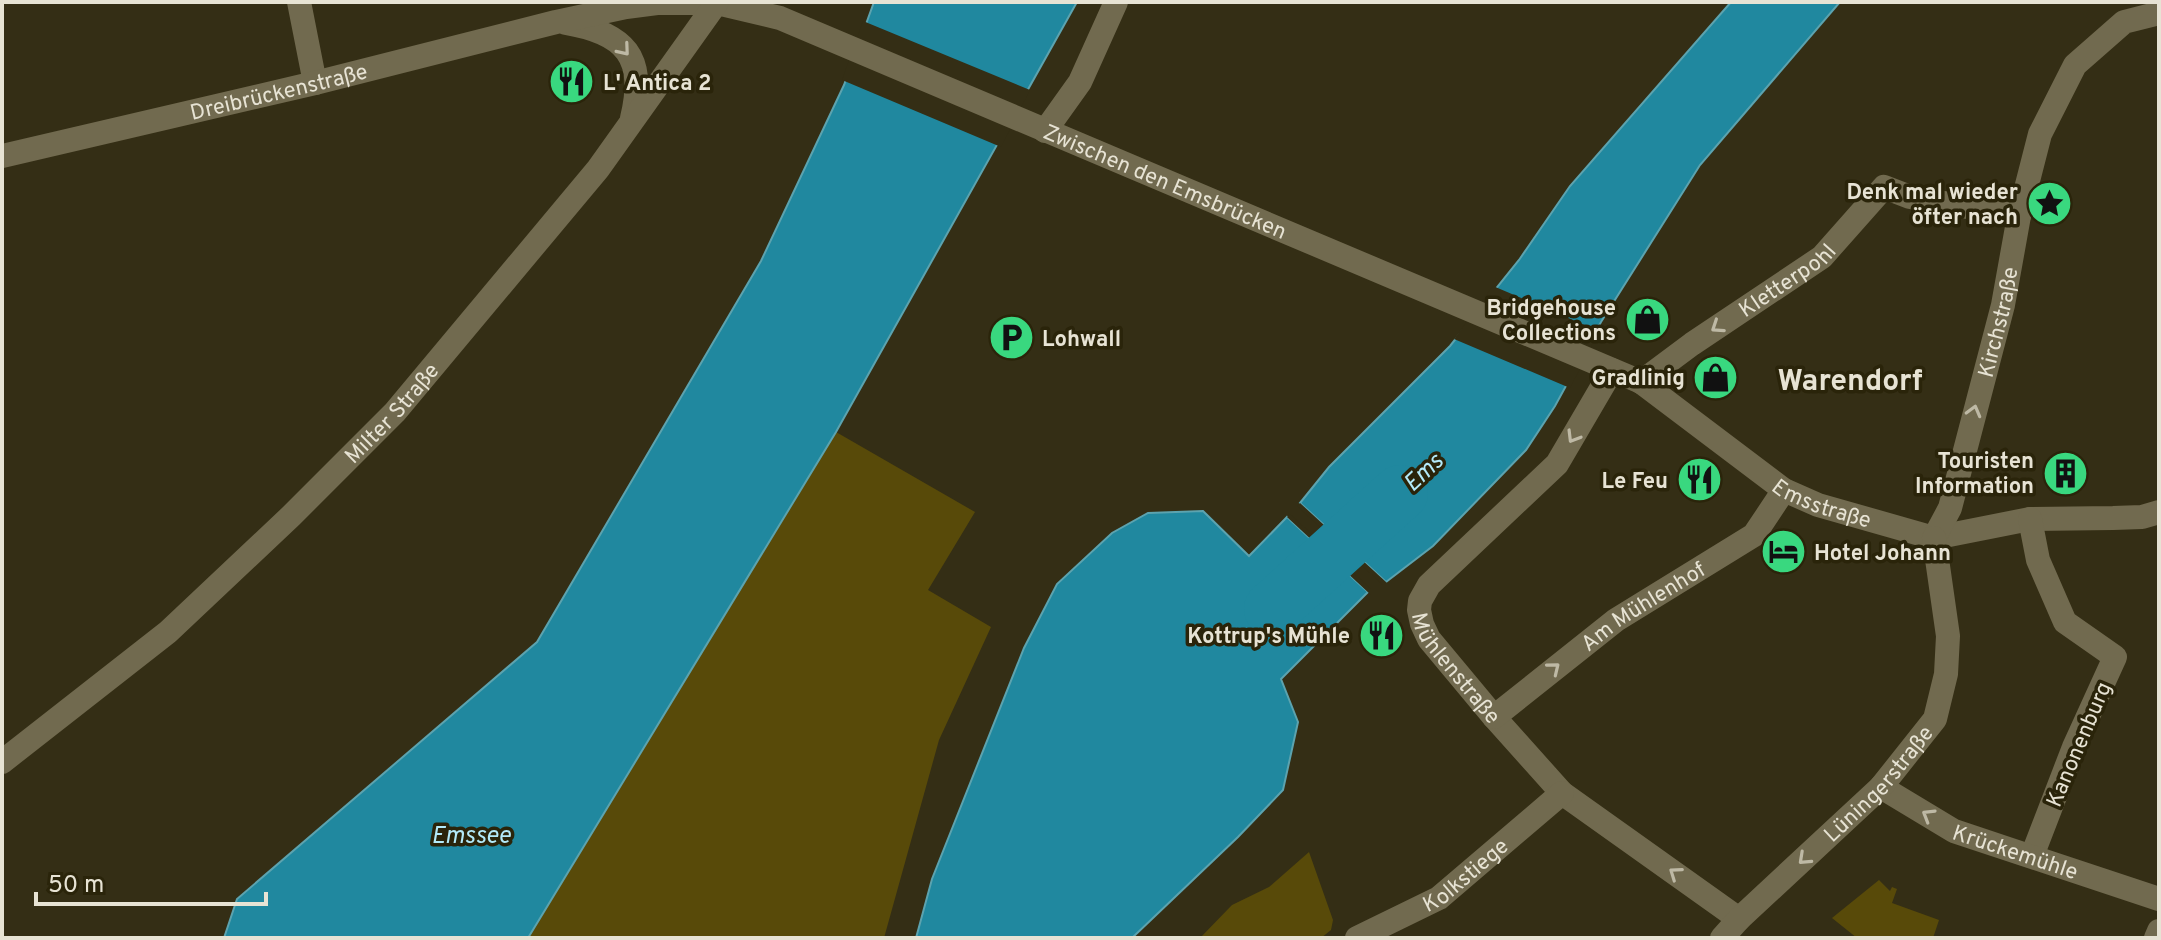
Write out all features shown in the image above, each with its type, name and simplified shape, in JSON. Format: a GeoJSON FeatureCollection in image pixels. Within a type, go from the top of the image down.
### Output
{"type":"FeatureCollection","features":[{"type":"Feature","properties":{"kind":"street"},"geometry":{"type":"LineString","coordinates":[[299,2],[315,83]]}},
{"type":"Feature","properties":{"kind":"street","name":"Dreibrückenstraße"},"geometry":{"type":"LineString","coordinates":[[2,156],[315,83],[556,22],[657,3],[717,2]]}},
{"type":"Feature","properties":{"kind":"street","name":"Zwischen den Emsbrücken"},"geometry":{"type":"LineString","coordinates":[[717,2],[780,18],[1612,370]]}},
{"type":"Feature","properties":{"kind":"street","name":"Milter Straße"},"geometry":{"type":"LineString","coordinates":[[2,762],[168,632],[291,516],[384,422],[598,169],[717,2]]}},
{"type":"Feature","properties":{"kind":"street"},"geometry":{"type":"LineString","coordinates":[[1045,131],[1080,82],[1116,2]]}},
{"type":"Feature","properties":{"kind":"street","name":"Kirchstraße"},"geometry":{"type":"LineString","coordinates":[[1934,538],[1950,508],[2003,305],[2019,216],[2040,134],[2075,65],[2124,22],[2159,13]]}},
{"type":"Feature","properties":{"kind":"street","name":"Dreibrückenstraße"},"geometry":{"type":"LineString","coordinates":[[556,22],[592,28],[608,34],[623,45],[633,61],[636,82],[631,122]]}},
{"type":"Feature","properties":{"kind":"street","name":"Kletterpohl"},"geometry":{"type":"LineString","coordinates":[[1641,382],[1822,257],[1884,187],[1910,197],[2019,216]]}},
{"type":"Feature","properties":{"kind":"street","name":"Emsstraße"},"geometry":{"type":"LineString","coordinates":[[1612,370],[1641,382],[1784,490],[1818,505],[1934,538],[2030,519],[2113,518],[2159,512]]}},
{"type":"Feature","properties":{"kind":"street","name":"Mühlenstraße"},"geometry":{"type":"LineString","coordinates":[[1612,370],[1557,464],[1429,585],[1420,601],[1422,624],[1429,639],[1562,793],[1739,919]]}},
{"type":"Feature","properties":{"kind":"street","name":"Am Mühlenhof"},"geometry":{"type":"LineString","coordinates":[[1494,717],[1616,620],[1754,535],[1784,490]]}},
{"type":"Feature","properties":{"kind":"street","name":"Kanonenburg"},"geometry":{"type":"LineString","coordinates":[[2030,519],[2038,560],[2065,622],[2115,657],[2074,747],[2032,856]]}},
{"type":"Feature","properties":{"kind":"street","name":"Lüningerstraße"},"geometry":{"type":"LineString","coordinates":[[1722,938],[1881,787],[1935,719],[1946,674],[1948,636],[1934,538]]}},
{"type":"Feature","properties":{"kind":"street","name":"Krückemühle"},"geometry":{"type":"LineString","coordinates":[[1881,787],[1954,831],[2159,899]]}},
{"type":"Feature","properties":{"kind":"street","name":"Kolkstiege"},"geometry":{"type":"LineString","coordinates":[[1357,938],[1439,898],[1562,793]]}},
{"type":"Feature","properties":{"kind":"street"},"geometry":{"type":"LineString","coordinates":[[2156,938],[2159,931]]}},
{"type":"Feature","properties":{"kind":"shaded area"},"geometry":{"type":"Polygon","coordinates":[[[836,432],[975,512],[928,590],[991,627],[939,740],[884,938],[528,938],[836,432]]]}},
{"type":"Feature","properties":{"kind":"shaded area"},"geometry":{"type":"Polygon","coordinates":[[[1309,852],[1333,920],[1331,930],[1321,938],[1200,938],[1232,905],[1269,887],[1309,852]]]}},
{"type":"Feature","properties":{"kind":"shaded area"},"geometry":{"type":"Polygon","coordinates":[[[1879,880],[1890,891],[1892,887],[1897,889],[1892,903],[1939,920],[1933,938],[1857,938],[1832,918],[1879,880]]]}},
{"type":"Feature","properties":{"kind":"water","name":"Emssee"},"geometry":{"type":"Polygon","coordinates":[[[874,2],[1077,2],[836,432],[528,938],[224,938],[237,899],[537,642],[761,261],[844,85],[874,2]]]}},
{"type":"Feature","properties":{"kind":"water"},"geometry":{"type":"Polygon","coordinates":[[[1731,2],[1840,2],[1700,165],[1601,322],[1555,406],[1526,450],[1433,546],[1386,582],[1300,503],[1329,467],[1450,346],[1519,260],[1570,186],[1731,2]]]}},
{"type":"Feature","properties":{"kind":"water"},"geometry":{"type":"Polygon","coordinates":[[[1203,511],[1249,556],[1287,517],[1368,592],[1281,679],[1298,722],[1283,790],[1132,938],[916,938],[932,879],[1024,648],[1057,584],[1112,533],[1148,513],[1203,511]]]}},
{"type":"Feature","properties":{"kind":"pier"},"geometry":{"type":"Polygon","coordinates":[[[863,21],[1030,90],[1001,147],[842,80],[863,21]]]}},
{"type":"Feature","properties":{"kind":"pier"},"geometry":{"type":"Polygon","coordinates":[[[1493,286],[1599,331],[1570,388],[1454,339],[1493,286]]]}},
{"type":"Feature","properties":{"kind":"pier"},"geometry":{"type":"Polygon","coordinates":[[[1300,503],[1389,585],[1383,585],[1297,506],[1300,503]]]}},
{"type":"Feature","properties":{"kind":"pier"},"geometry":{"type":"Polygon","coordinates":[[[1290,514],[1371,589],[1371,595],[1287,517],[1290,514]]]}},
{"type":"Feature","properties":{"kind":"waterway","name":"Ems"},"geometry":{"type":"LineString","coordinates":[[1272,609],[1400,493]]}},
{"type":"Feature","properties":{"kind":"place","name":"L' Antica 2"},"geometry":{"type":"Point","coordinates":[572,82]}},
{"type":"Feature","properties":{"kind":"place","name":"Denk mal wieder öfter nach"},"geometry":{"type":"Point","coordinates":[2049,204]}},
{"type":"Feature","properties":{"kind":"place","name":"Bridgehouse Collections"},"geometry":{"type":"Point","coordinates":[1647,320]}},
{"type":"Feature","properties":{"kind":"place","name":"Lohwall"},"geometry":{"type":"Point","coordinates":[1011,338]}},
{"type":"Feature","properties":{"kind":"place","name":"Gradlinig"},"geometry":{"type":"Point","coordinates":[1716,377]}},
{"type":"Feature","properties":{"kind":"place","name":"Touristen Information"},"geometry":{"type":"Point","coordinates":[2065,473]}},
{"type":"Feature","properties":{"kind":"place","name":"Le Feu"},"geometry":{"type":"Point","coordinates":[1699,480]}},
{"type":"Feature","properties":{"kind":"place","name":"Hotel Johann"},"geometry":{"type":"Point","coordinates":[1783,552]}},
{"type":"Feature","properties":{"kind":"place","name":"Kottrup's Mühle"},"geometry":{"type":"Point","coordinates":[1381,635]}},
{"type":"Feature","properties":{"kind":"district","name":"Warendorf"},"geometry":{"type":"Point","coordinates":[1850,380]}}]}
